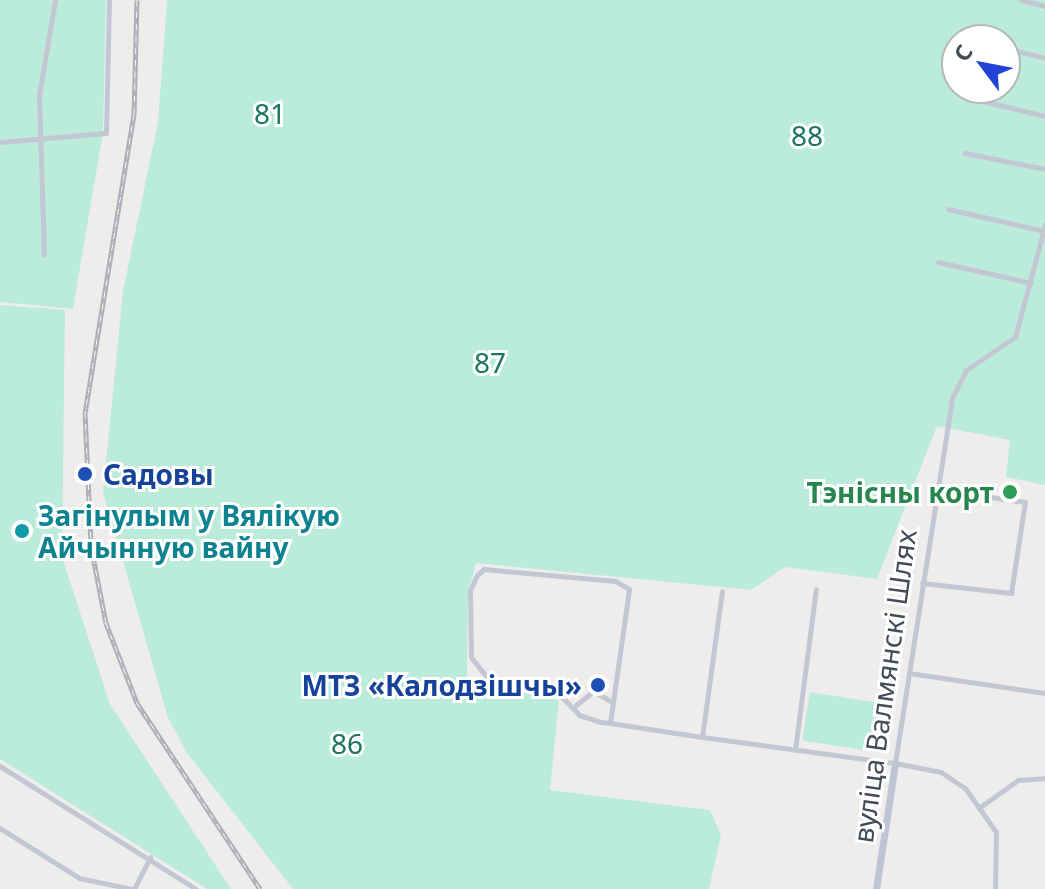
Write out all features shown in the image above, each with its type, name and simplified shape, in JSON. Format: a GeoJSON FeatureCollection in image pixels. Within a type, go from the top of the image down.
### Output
{"type":"FeatureCollection","features":[{"type":"Feature","properties":{"kind":"street"},"geometry":{"type":"LineString","coordinates":[[44,255],[39,140],[55,0]]}},
{"type":"Feature","properties":{"kind":"street"},"geometry":{"type":"LineString","coordinates":[[0,142],[106,133],[109,0]]}},
{"type":"Feature","properties":{"kind":"street"},"geometry":{"type":"LineString","coordinates":[[1021,0],[1045,6]]}},
{"type":"Feature","properties":{"kind":"street"},"geometry":{"type":"LineString","coordinates":[[1021,52],[1045,58]]}},
{"type":"Feature","properties":{"kind":"street"},"geometry":{"type":"LineString","coordinates":[[995,104],[1045,116]]}},
{"type":"Feature","properties":{"kind":"street"},"geometry":{"type":"LineString","coordinates":[[965,153],[1045,169]]}},
{"type":"Feature","properties":{"kind":"street"},"geometry":{"type":"LineString","coordinates":[[948,209],[1044,228]]}},
{"type":"Feature","properties":{"kind":"street","name":"вуліца Валмянскі Шлях"},"geometry":{"type":"LineString","coordinates":[[876,889],[939,455],[960,378],[1015,337],[1026,310],[1044,228]]}},
{"type":"Feature","properties":{"kind":"street"},"geometry":{"type":"LineString","coordinates":[[938,262],[1031,283]]}},
{"type":"Feature","properties":{"kind":"street"},"geometry":{"type":"LineString","coordinates":[[922,583],[1011,593],[1025,502],[935,489]]}},
{"type":"Feature","properties":{"kind":"street"},"geometry":{"type":"LineString","coordinates":[[610,723],[629,589],[615,581],[484,569],[470,591],[477,673],[493,685],[559,694],[576,705],[583,717],[610,723],[895,763],[952,777],[980,807],[999,841],[995,889]]}},
{"type":"Feature","properties":{"kind":"street"},"geometry":{"type":"LineString","coordinates":[[795,750],[816,589]]}},
{"type":"Feature","properties":{"kind":"street"},"geometry":{"type":"LineString","coordinates":[[702,737],[722,591]]}},
{"type":"Feature","properties":{"kind":"street"},"geometry":{"type":"LineString","coordinates":[[909,673],[1045,693]]}},
{"type":"Feature","properties":{"kind":"street"},"geometry":{"type":"LineString","coordinates":[[576,705],[593,691],[612,702]]}},
{"type":"Feature","properties":{"kind":"street"},"geometry":{"type":"LineString","coordinates":[[0,766],[150,857],[196,889]]}},
{"type":"Feature","properties":{"kind":"street"},"geometry":{"type":"LineString","coordinates":[[980,807],[1018,780],[1045,778]]}},
{"type":"Feature","properties":{"kind":"street"},"geometry":{"type":"LineString","coordinates":[[0,828],[79,878],[133,889],[150,857]]}},
{"type":"Feature","properties":{"kind":"green space"},"geometry":{"type":"Polygon","coordinates":[[[0,0],[106,0],[103,133],[73,309],[0,302],[0,0]]]}},
{"type":"Feature","properties":{"kind":"green space"},"geometry":{"type":"Polygon","coordinates":[[[167,0],[1045,0],[1045,485],[1006,477],[1010,440],[937,426],[877,579],[785,567],[751,590],[476,563],[468,593],[467,682],[559,700],[550,790],[710,810],[721,835],[709,889],[293,889],[187,753],[168,718],[103,492],[123,291],[158,122],[167,0]]]}},
{"type":"Feature","properties":{"kind":"green space"},"geometry":{"type":"Polygon","coordinates":[[[0,305],[65,310],[62,557],[110,704],[231,889],[207,889],[0,759],[0,305]]]}},
{"type":"Feature","properties":{"kind":"green space"},"geometry":{"type":"Polygon","coordinates":[[[810,692],[889,705],[881,753],[802,740],[810,692]]]}},
{"type":"Feature","properties":{"kind":"railway"},"geometry":{"type":"LineString","coordinates":[[137,0],[134,114],[85,412],[91,546],[106,623],[137,703],[260,889]]}},
{"type":"Feature","properties":{"kind":"place","name":"Садовы"},"geometry":{"type":"Point","coordinates":[85,474]}},
{"type":"Feature","properties":{"kind":"place","name":"Тэнісны корт"},"geometry":{"type":"Point","coordinates":[1010,492]}},
{"type":"Feature","properties":{"kind":"place","name":"Загінулым у Вялікую Айчынную вайну"},"geometry":{"type":"Point","coordinates":[22,531]}},
{"type":"Feature","properties":{"kind":"place","name":"МТЗ «Калодзішчы»"},"geometry":{"type":"Point","coordinates":[598,685]}},
{"type":"Feature","properties":{"kind":"park label","name":"81"},"geometry":{"type":"Point","coordinates":[270,113]}},
{"type":"Feature","properties":{"kind":"park label","name":"88"},"geometry":{"type":"Point","coordinates":[807,135]}},
{"type":"Feature","properties":{"kind":"park label","name":"87"},"geometry":{"type":"Point","coordinates":[490,362]}},
{"type":"Feature","properties":{"kind":"park label","name":"86"},"geometry":{"type":"Point","coordinates":[347,743]}}]}
